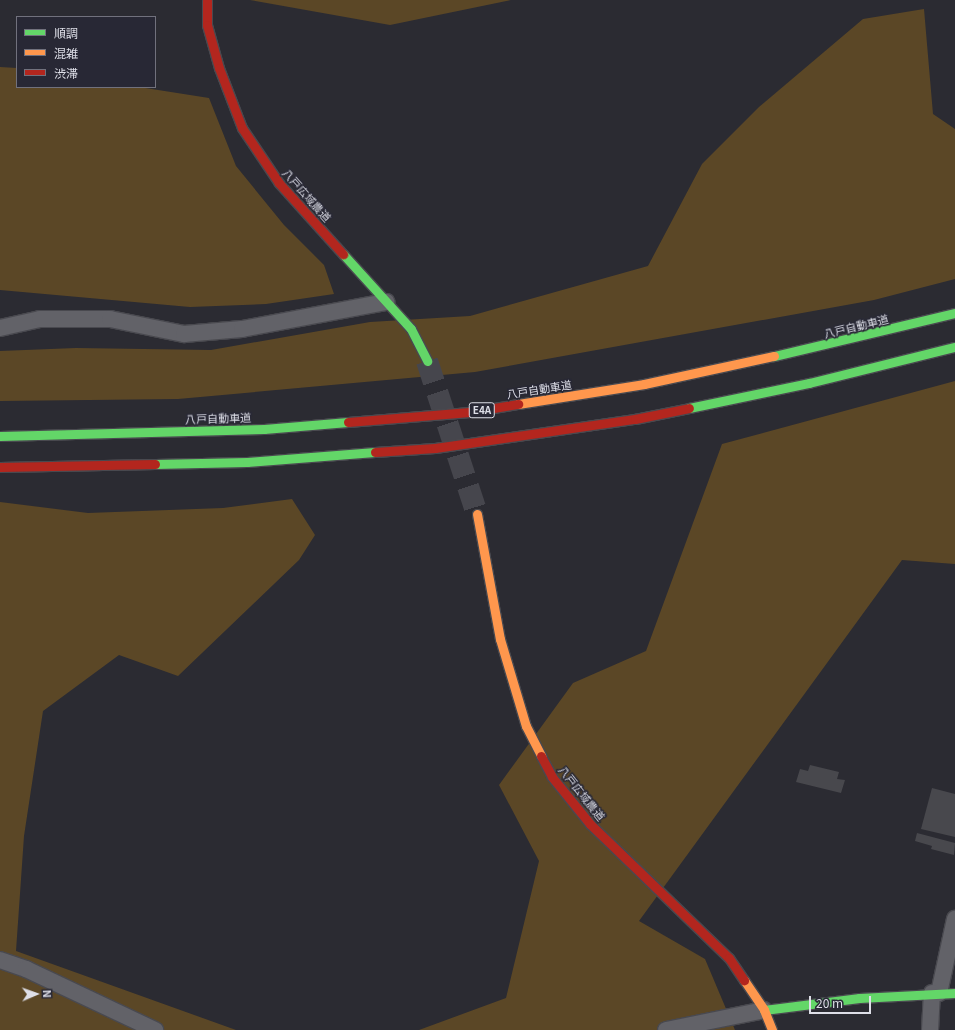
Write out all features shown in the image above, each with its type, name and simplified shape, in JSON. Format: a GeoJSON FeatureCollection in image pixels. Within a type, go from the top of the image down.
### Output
{"type":"FeatureCollection","features":[{"type":"Feature","properties":{"kind":"main road","name":"八戸広域農道"},"geometry":{"type":"LineString","coordinates":[[207,0],[207,25],[219,68],[242,128],[278,183],[411,329],[427,361]]}},
{"type":"Feature","properties":{"kind":"main road","name":"八戸自動車道"},"geometry":{"type":"LineString","coordinates":[[0,436],[264,429],[470,412],[644,384],[831,344],[955,313]]}},
{"type":"Feature","properties":{"kind":"main road"},"geometry":{"type":"LineString","coordinates":[[0,467],[247,462],[435,448],[635,419],[809,383],[955,347]]}},
{"type":"Feature","properties":{"kind":"main road","name":"八戸広域農道"},"geometry":{"type":"LineString","coordinates":[[477,514],[500,639],[526,726],[552,777],[590,824],[729,958],[764,1010],[772,1030]]}},
{"type":"Feature","properties":{"kind":"main road"},"geometry":{"type":"LineString","coordinates":[[764,1010],[859,998],[955,993]]}},
{"type":"Feature","properties":{"kind":"street"},"geometry":{"type":"LineString","coordinates":[[0,328],[40,319],[110,319],[184,334],[242,329],[386,302]]}},
{"type":"Feature","properties":{"kind":"street"},"geometry":{"type":"LineString","coordinates":[[930,1030],[936,993],[955,919]]}},
{"type":"Feature","properties":{"kind":"street"},"geometry":{"type":"LineString","coordinates":[[0,960],[26,969],[155,1030]]}},
{"type":"Feature","properties":{"kind":"street"},"geometry":{"type":"LineString","coordinates":[[666,1030],[764,1010]]}},
{"type":"Feature","properties":{"kind":"shaded area"},"geometry":{"type":"Polygon","coordinates":[[[250,0],[511,0],[390,25],[250,0]]]}},
{"type":"Feature","properties":{"kind":"shaded area"},"geometry":{"type":"Polygon","coordinates":[[[924,9],[933,114],[955,129],[955,279],[874,300],[475,372],[178,399],[0,401],[0,351],[76,348],[211,350],[370,322],[470,316],[648,266],[702,164],[759,107],[863,19],[924,9]]]}},
{"type":"Feature","properties":{"kind":"shaded area"},"geometry":{"type":"Polygon","coordinates":[[[0,67],[16,68],[16,88],[145,88],[209,98],[236,166],[284,225],[324,265],[334,294],[266,304],[190,307],[0,290],[0,67]]]}},
{"type":"Feature","properties":{"kind":"shaded area"},"geometry":{"type":"Polygon","coordinates":[[[955,381],[955,564],[902,560],[639,921],[705,959],[735,1030],[419,1030],[506,998],[539,861],[499,785],[573,683],[646,651],[722,444],[955,381]]]}},
{"type":"Feature","properties":{"kind":"shaded area"},"geometry":{"type":"Polygon","coordinates":[[[292,499],[315,535],[299,560],[178,676],[119,655],[43,711],[24,836],[16,951],[236,1030],[0,1030],[0,502],[88,513],[223,508],[292,499]]]}},
{"type":"Feature","properties":{"kind":"building"},"geometry":{"type":"Polygon","coordinates":[[[810,765],[839,772],[837,779],[845,780],[841,793],[796,782],[800,769],[808,771],[810,765]]]}},
{"type":"Feature","properties":{"kind":"building"},"geometry":{"type":"Polygon","coordinates":[[[932,788],[955,794],[955,837],[921,829],[932,788]]]}},
{"type":"Feature","properties":{"kind":"building"},"geometry":{"type":"Polygon","coordinates":[[[917,833],[955,843],[954,855],[931,849],[932,846],[915,841],[917,833]]]}},
{"type":"Feature","properties":{"kind":"tunnel"},"geometry":{"type":"LineString","coordinates":[[427,361],[477,514]]}},
{"type":"Feature","properties":{"kind":"traffic: fast"},"geometry":{"type":"LineString","coordinates":[[343,254],[411,329],[427,361]]}},
{"type":"Feature","properties":{"kind":"traffic: fast"},"geometry":{"type":"LineString","coordinates":[[774,356],[955,313]]}},
{"type":"Feature","properties":{"kind":"traffic: fast"},"geometry":{"type":"LineString","coordinates":[[689,408],[809,383],[955,347]]}},
{"type":"Feature","properties":{"kind":"traffic: fast"},"geometry":{"type":"LineString","coordinates":[[0,436],[264,429],[348,422]]}},
{"type":"Feature","properties":{"kind":"traffic: fast"},"geometry":{"type":"LineString","coordinates":[[155,464],[247,462],[375,452]]}},
{"type":"Feature","properties":{"kind":"traffic: fast"},"geometry":{"type":"LineString","coordinates":[[764,1010],[859,998],[955,993]]}},
{"type":"Feature","properties":{"kind":"traffic: slow"},"geometry":{"type":"LineString","coordinates":[[518,404],[644,384],[774,356]]}},
{"type":"Feature","properties":{"kind":"traffic: slow"},"geometry":{"type":"LineString","coordinates":[[477,514],[500,639],[526,726],[541,756]]}},
{"type":"Feature","properties":{"kind":"traffic: slow"},"geometry":{"type":"LineString","coordinates":[[744,980],[764,1010],[772,1030]]}},
{"type":"Feature","properties":{"kind":"traffic: jam"},"geometry":{"type":"LineString","coordinates":[[207,0],[207,25],[219,68],[242,128],[279,183],[343,254]]}},
{"type":"Feature","properties":{"kind":"traffic: jam"},"geometry":{"type":"LineString","coordinates":[[348,422],[470,412],[518,404]]}},
{"type":"Feature","properties":{"kind":"traffic: jam"},"geometry":{"type":"LineString","coordinates":[[375,452],[435,448],[635,419],[689,408]]}},
{"type":"Feature","properties":{"kind":"traffic: jam"},"geometry":{"type":"LineString","coordinates":[[0,467],[155,464]]}},
{"type":"Feature","properties":{"kind":"traffic: jam"},"geometry":{"type":"LineString","coordinates":[[541,756],[552,777],[590,824],[729,958],[744,980]]}}]}
